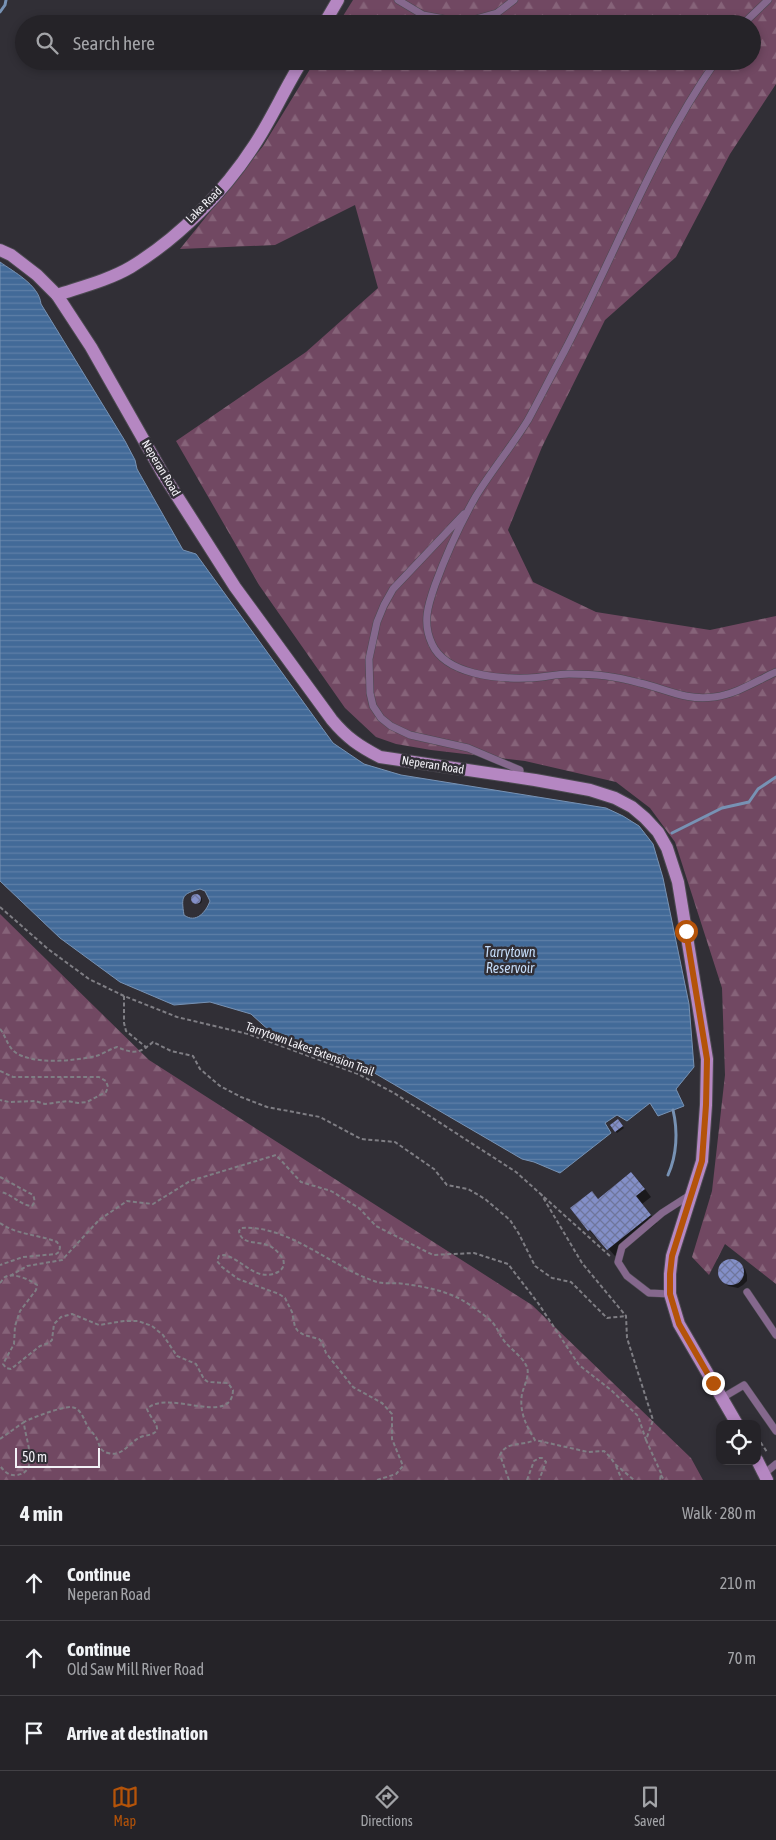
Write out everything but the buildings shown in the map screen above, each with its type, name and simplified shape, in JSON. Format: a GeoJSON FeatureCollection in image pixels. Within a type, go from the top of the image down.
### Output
{"type":"FeatureCollection","features":[{"type":"Feature","properties":{"kind":"street"},"geometry":{"type":"LineString","coordinates":[[329,15],[338,0]]}},
{"type":"Feature","properties":{"kind":"street","name":"Lake Road"},"geometry":{"type":"LineString","coordinates":[[57,296],[130,268],[162,245],[195,215],[228,181],[255,144],[297,70]]}},
{"type":"Feature","properties":{"kind":"street","name":"Neperan Road"},"geometry":{"type":"LineString","coordinates":[[0,250],[11,255],[37,275],[57,296],[91,347],[163,474],[235,587],[332,720],[348,738],[380,757],[590,790],[615,798],[632,807],[646,818],[658,832],[668,848],[678,882],[707,1059],[702,1161],[672,1256],[670,1294],[679,1324],[735,1420]]}},
{"type":"Feature","properties":{"kind":"street"},"geometry":{"type":"LineString","coordinates":[[759,1465],[765,1477]]}},
{"type":"Feature","properties":{"kind":"lane"},"geometry":{"type":"LineString","coordinates":[[398,0],[423,15]]}},
{"type":"Feature","properties":{"kind":"lane"},"geometry":{"type":"LineString","coordinates":[[490,15],[497,13],[514,0]]}},
{"type":"Feature","properties":{"kind":"lane"},"geometry":{"type":"LineString","coordinates":[[752,15],[768,0]]}},
{"type":"Feature","properties":{"kind":"lane"},"geometry":{"type":"LineString","coordinates":[[710,70],[690,100],[649,174],[588,303],[527,421],[496,465],[468,510],[426,611],[426,627],[438,655],[449,664],[494,677],[529,678],[560,674],[602,674],[642,683],[691,698],[715,697],[740,690],[776,672]]}},
{"type":"Feature","properties":{"kind":"lane"},"geometry":{"type":"LineString","coordinates":[[468,510],[393,589],[384,605],[377,622],[369,659],[370,693],[373,706],[381,718],[391,726],[410,735],[468,748],[520,770],[520,778]]}},
{"type":"Feature","properties":{"kind":"lane"},"geometry":{"type":"LineString","coordinates":[[670,1294],[649,1294],[627,1276],[618,1262],[622,1247],[662,1213],[693,1194]]}},
{"type":"Feature","properties":{"kind":"lane"},"geometry":{"type":"LineString","coordinates":[[747,1292],[776,1335]]}},
{"type":"Feature","properties":{"kind":"lane"},"geometry":{"type":"LineString","coordinates":[[722,1398],[744,1385],[776,1431]]}},
{"type":"Feature","properties":{"kind":"lane"},"geometry":{"type":"LineString","coordinates":[[765,1477],[776,1464]]}},
{"type":"Feature","properties":{"kind":"path","name":"Tarrytown Lakes Extension Trail"},"geometry":{"type":"LineString","coordinates":[[0,907],[48,949],[82,974],[124,996],[178,1017],[248,1034],[358,1074],[394,1093],[508,1167],[618,1262]]}},
{"type":"Feature","properties":{"kind":"path"},"geometry":{"type":"LineString","coordinates":[[124,996],[124,1023],[126,1031],[147,1048]]}},
{"type":"Feature","properties":{"kind":"path"},"geometry":{"type":"LineString","coordinates":[[0,1029],[5,1040],[14,1051],[28,1059],[83,1058],[97,1056],[118,1047],[131,1052],[142,1051],[153,1042],[171,1051],[192,1056],[200,1069],[220,1086],[267,1107],[320,1117],[361,1139],[395,1142],[434,1169],[447,1185],[468,1189],[485,1199],[510,1220],[520,1234],[535,1266],[552,1278],[571,1282],[607,1318],[626,1316]]}},
{"type":"Feature","properties":{"kind":"path"},"geometry":{"type":"LineString","coordinates":[[0,1071],[13,1078],[98,1077],[106,1081],[108,1088],[106,1092],[87,1102],[78,1104],[68,1102],[45,1104],[35,1101],[14,1102],[0,1100]]}},
{"type":"Feature","properties":{"kind":"path"},"geometry":{"type":"LineString","coordinates":[[0,1283],[5,1277],[27,1266],[62,1260],[99,1220],[127,1201],[152,1204],[190,1180],[276,1155],[301,1182],[331,1191],[359,1208],[376,1226],[433,1256],[474,1253],[508,1264],[538,1303],[580,1365],[611,1390],[638,1416],[660,1475],[664,1480]]}},
{"type":"Feature","properties":{"kind":"path"},"geometry":{"type":"LineString","coordinates":[[0,1177],[32,1195],[35,1199],[32,1206],[22,1205],[12,1196],[0,1192]]}},
{"type":"Feature","properties":{"kind":"path"},"geometry":{"type":"LineString","coordinates":[[541,1194],[582,1263],[626,1316],[627,1338],[653,1420],[646,1440]]}},
{"type":"Feature","properties":{"kind":"path"},"geometry":{"type":"LineString","coordinates":[[0,1223],[6,1228],[26,1235],[56,1242],[60,1247],[59,1252],[56,1254],[23,1256],[0,1265]]}},
{"type":"Feature","properties":{"kind":"path"},"geometry":{"type":"LineString","coordinates":[[377,1480],[396,1474],[403,1466],[392,1439],[392,1414],[382,1403],[353,1387],[326,1353],[322,1342],[298,1331],[285,1298],[238,1279],[217,1261],[219,1256],[224,1255],[262,1275],[273,1274],[283,1266],[283,1259],[276,1250],[266,1245],[244,1240],[239,1234],[241,1228],[256,1228],[277,1233],[325,1256],[347,1270],[375,1282],[404,1284],[432,1289],[465,1301],[493,1323],[504,1340],[526,1364],[527,1377],[522,1395],[522,1407],[527,1428],[535,1440]]}},
{"type":"Feature","properties":{"kind":"path"},"geometry":{"type":"LineString","coordinates":[[0,1439],[34,1416],[70,1407],[81,1414],[102,1451],[108,1454],[116,1454],[128,1448],[140,1437],[155,1432],[157,1424],[148,1409],[154,1404],[170,1402],[211,1408],[226,1404],[233,1395],[233,1390],[228,1383],[208,1382],[204,1379],[196,1364],[177,1356],[163,1334],[152,1326],[138,1321],[99,1325],[72,1314],[61,1317],[54,1324],[52,1340],[49,1343],[40,1346],[11,1370],[6,1368],[3,1364],[14,1344],[15,1326],[20,1311],[36,1290],[37,1285],[30,1280],[10,1276]]}},
{"type":"Feature","properties":{"kind":"path"},"geometry":{"type":"LineString","coordinates":[[0,1466],[13,1476],[26,1472],[30,1447],[24,1429],[24,1422]]}},
{"type":"Feature","properties":{"kind":"path"},"geometry":{"type":"LineString","coordinates":[[509,1480],[500,1455],[502,1450],[506,1447],[535,1440],[588,1452],[604,1451],[615,1464],[634,1480]]}},
{"type":"Feature","properties":{"kind":"path"},"geometry":{"type":"LineString","coordinates":[[527,1480],[534,1461],[542,1458],[546,1462],[539,1480]]}},
{"type":"Feature","properties":{"kind":"path"},"geometry":{"type":"LineString","coordinates":[[615,1464],[622,1480]]}},
{"type":"Feature","properties":{"kind":"path"},"geometry":{"type":"LineString","coordinates":[[660,1475],[660,1480]]}},
{"type":"Feature","properties":{"kind":"green space"},"geometry":{"type":"Polygon","coordinates":[[[353,0],[776,0],[776,84],[730,154],[676,257],[605,320],[542,447],[508,530],[533,582],[596,612],[710,630],[776,616],[776,1284],[725,1244],[709,1275],[692,1257],[712,1191],[725,1075],[722,988],[675,842],[650,808],[616,782],[525,761],[431,750],[396,744],[376,737],[345,708],[259,585],[176,441],[306,352],[378,288],[355,205],[275,245],[180,249],[263,146],[309,70],[761,70],[761,15],[344,15],[353,0]]]}},
{"type":"Feature","properties":{"kind":"green space"},"geometry":{"type":"Polygon","coordinates":[[[0,914],[149,1060],[532,1305],[691,1458],[703,1480],[0,1480],[0,914]]]}},
{"type":"Feature","properties":{"kind":"water","name":"Tarrytown Reservoir"},"geometry":{"type":"Polygon","coordinates":[[[0,262],[25,280],[36,291],[41,304],[125,441],[135,460],[137,469],[183,550],[196,554],[333,743],[364,764],[401,775],[606,808],[639,826],[653,844],[663,878],[689,1004],[694,1067],[676,1089],[684,1106],[658,1116],[650,1103],[627,1121],[617,1115],[605,1123],[611,1133],[560,1173],[522,1159],[347,1057],[272,1033],[251,1014],[210,1002],[174,1005],[120,982],[60,938],[0,881],[0,262]],[[200,889],[186,894],[183,900],[184,915],[193,918],[203,913],[210,901],[205,891],[200,889]]]}},
{"type":"Feature","properties":{"kind":"waterway"},"geometry":{"type":"LineString","coordinates":[[0,12],[6,0]]}},
{"type":"Feature","properties":{"kind":"waterway"},"geometry":{"type":"LineString","coordinates":[[672,833],[722,808],[749,802],[758,789],[776,777]]}},
{"type":"Feature","properties":{"kind":"waterway"},"geometry":{"type":"LineString","coordinates":[[668,1175],[676,1143],[676,1126],[673,1110]]}},
{"type":"Feature","properties":{"kind":"route"},"geometry":{"type":"LineString","coordinates":[[686,931],[707,1059],[706,1105],[702,1161],[672,1256],[670,1294],[679,1324],[713,1383]]}}]}
